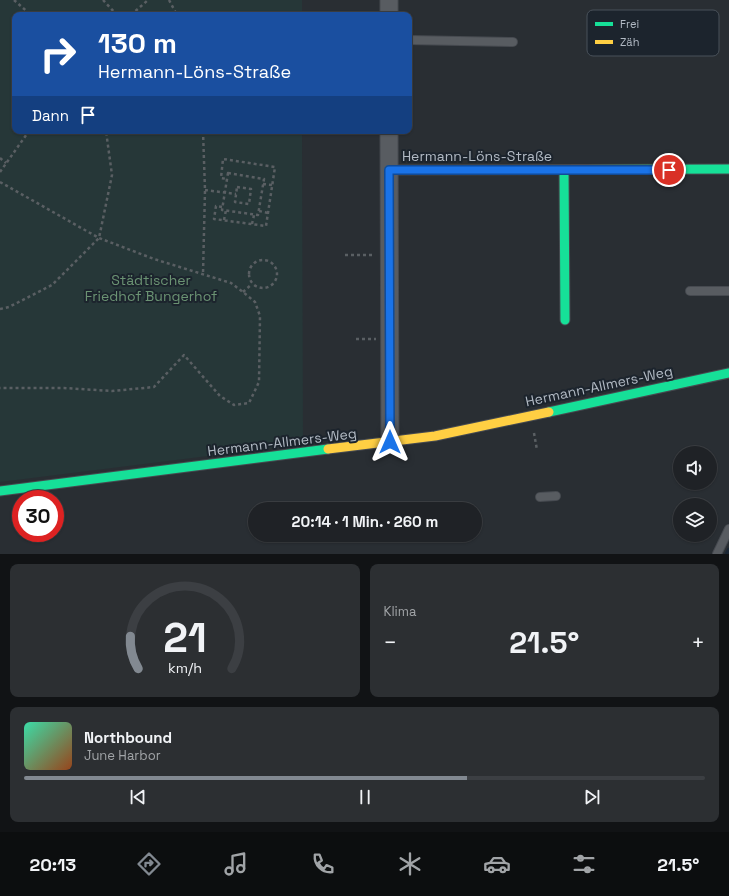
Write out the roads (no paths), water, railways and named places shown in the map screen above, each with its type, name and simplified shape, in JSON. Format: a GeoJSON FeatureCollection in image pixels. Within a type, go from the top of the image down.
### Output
{"type":"FeatureCollection","features":[{"type":"Feature","properties":{"kind":"street"},"geometry":{"type":"LineString","coordinates":[[389,0],[389,12]]}},
{"type":"Feature","properties":{"kind":"street"},"geometry":{"type":"LineString","coordinates":[[389,134],[390,442]]}},
{"type":"Feature","properties":{"kind":"street","name":"Hermann-Löns-Straße"},"geometry":{"type":"LineString","coordinates":[[389,170],[729,169]]}},
{"type":"Feature","properties":{"kind":"street","name":"Hermann-Löns-Straße"},"geometry":{"type":"LineString","coordinates":[[564,170],[565,320]]}},
{"type":"Feature","properties":{"kind":"street","name":"Hermann-Allmers-Weg"},"geometry":{"type":"LineString","coordinates":[[0,491],[435,436],[729,373]]}},
{"type":"Feature","properties":{"kind":"lane"},"geometry":{"type":"LineString","coordinates":[[412,40],[513,42]]}},
{"type":"Feature","properties":{"kind":"lane"},"geometry":{"type":"LineString","coordinates":[[690,291],[729,291]]}},
{"type":"Feature","properties":{"kind":"lane"},"geometry":{"type":"LineString","coordinates":[[540,497],[556,496]]}},
{"type":"Feature","properties":{"kind":"lane"},"geometry":{"type":"LineString","coordinates":[[717,554],[729,529]]}},
{"type":"Feature","properties":{"kind":"waterway"},"geometry":{"type":"LineString","coordinates":[[727,554],[729,550]]}},
{"type":"Feature","properties":{"kind":"park label","name":"Städtischer Friedhof Bungerhof"},"geometry":{"type":"Point","coordinates":[151,288]}}]}
